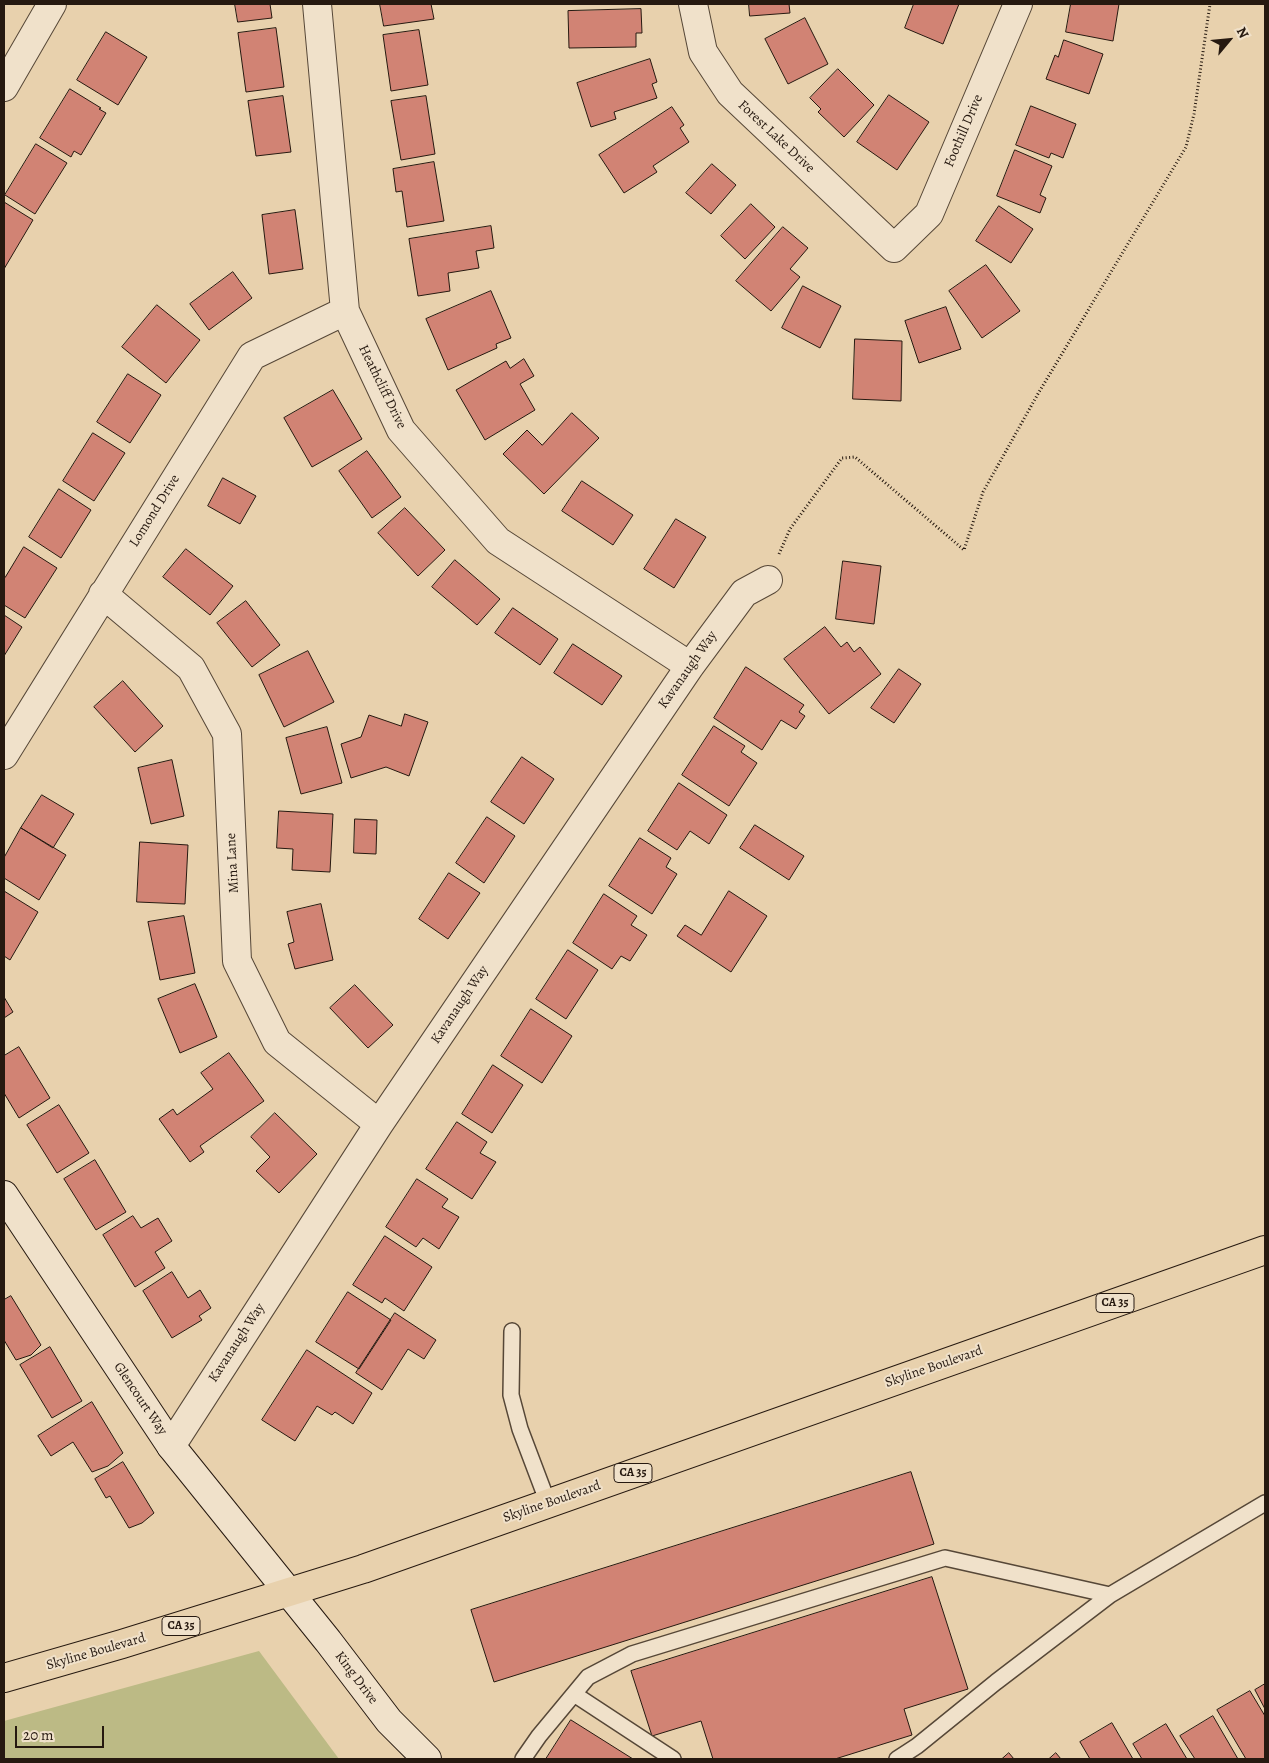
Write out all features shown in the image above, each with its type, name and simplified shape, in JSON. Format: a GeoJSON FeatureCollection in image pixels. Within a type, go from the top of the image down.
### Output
{"type":"FeatureCollection","features":[{"type":"Feature","properties":{"kind":"main road","name":"Skyline Boulevard"},"geometry":{"type":"LineString","coordinates":[[4,1678],[290,1593],[1265,1250]]}},
{"type":"Feature","properties":{"kind":"street"},"geometry":{"type":"LineString","coordinates":[[4,87],[52,4]]}},
{"type":"Feature","properties":{"kind":"street","name":"Heathcliff Drive"},"geometry":{"type":"LineString","coordinates":[[317,4],[345,311],[401,430],[498,541],[690,666]]}},
{"type":"Feature","properties":{"kind":"street","name":"Forest Lake Drive"},"geometry":{"type":"LineString","coordinates":[[693,4],[703,52],[730,93],[894,248]]}},
{"type":"Feature","properties":{"kind":"street","name":"Foothill Drive"},"geometry":{"type":"LineString","coordinates":[[894,248],[929,214],[1018,4]]}},
{"type":"Feature","properties":{"kind":"street","name":"Lomond Drive"},"geometry":{"type":"LineString","coordinates":[[4,755],[252,356],[345,311]]}},
{"type":"Feature","properties":{"kind":"street","name":"Kavanaugh Way"},"geometry":{"type":"LineString","coordinates":[[171,1446],[379,1124],[690,666],[744,592],[768,580]]}},
{"type":"Feature","properties":{"kind":"street","name":"Mina Lane"},"geometry":{"type":"LineString","coordinates":[[103,594],[190,668],[227,734],[237,960],[277,1042],[379,1124]]}},
{"type":"Feature","properties":{"kind":"street","name":"Glencourt Way"},"geometry":{"type":"LineString","coordinates":[[4,1195],[171,1446],[290,1593]]}},
{"type":"Feature","properties":{"kind":"street","name":"King Drive"},"geometry":{"type":"LineString","coordinates":[[290,1593],[390,1722],[427,1759]]}},
{"type":"Feature","properties":{"kind":"lane"},"geometry":{"type":"LineString","coordinates":[[512,1331],[510,1381],[512,1403],[548,1503]]}},
{"type":"Feature","properties":{"kind":"lane"},"geometry":{"type":"LineString","coordinates":[[897,1759],[917,1746],[996,1682],[1110,1595],[1265,1502]]}},
{"type":"Feature","properties":{"kind":"lane"},"geometry":{"type":"LineString","coordinates":[[523,1759],[539,1736],[588,1677],[632,1654],[944,1558],[1110,1595]]}},
{"type":"Feature","properties":{"kind":"lane"},"geometry":{"type":"LineString","coordinates":[[574,1694],[674,1759]]}},
{"type":"Feature","properties":{"kind":"path"},"geometry":{"type":"LineString","coordinates":[[768,580],[790,529],[842,458],[855,457],[964,550],[983,492],[1039,392],[1186,147],[1194,114],[1210,4]]}},
{"type":"Feature","properties":{"kind":"shaded area"},"geometry":{"type":"Polygon","coordinates":[[[259,1651],[339,1759],[4,1759],[4,1721],[259,1651]]]}},
{"type":"Feature","properties":{"kind":"building"},"geometry":{"type":"Polygon","coordinates":[[[235,4],[270,4],[272,18],[238,22],[235,4]]]}},
{"type":"Feature","properties":{"kind":"building"},"geometry":{"type":"Polygon","coordinates":[[[380,4],[431,4],[434,19],[384,26],[380,4]]]}},
{"type":"Feature","properties":{"kind":"building"},"geometry":{"type":"Polygon","coordinates":[[[749,4],[789,4],[790,13],[750,16],[749,4]]]}},
{"type":"Feature","properties":{"kind":"building"},"geometry":{"type":"Polygon","coordinates":[[[914,4],[959,4],[943,44],[905,28],[914,4]]]}},
{"type":"Feature","properties":{"kind":"building"},"geometry":{"type":"Polygon","coordinates":[[[1071,4],[1119,4],[1113,41],[1066,32],[1071,4]]]}},
{"type":"Feature","properties":{"kind":"building"},"geometry":{"type":"Polygon","coordinates":[[[641,9],[642,33],[636,33],[636,47],[569,48],[568,11],[641,9]]]}},
{"type":"Feature","properties":{"kind":"building"},"geometry":{"type":"Polygon","coordinates":[[[805,18],[828,64],[788,84],[765,39],[805,18]]]}},
{"type":"Feature","properties":{"kind":"building"},"geometry":{"type":"Polygon","coordinates":[[[276,28],[284,87],[246,92],[238,33],[276,28]]]}},
{"type":"Feature","properties":{"kind":"building"},"geometry":{"type":"Polygon","coordinates":[[[419,30],[428,85],[391,91],[383,35],[419,30]]]}},
{"type":"Feature","properties":{"kind":"building"},"geometry":{"type":"Polygon","coordinates":[[[106,32],[147,57],[118,105],[77,80],[106,32]]]}},
{"type":"Feature","properties":{"kind":"building"},"geometry":{"type":"Polygon","coordinates":[[[1064,40],[1103,54],[1089,94],[1046,79],[1055,55],[1058,57],[1064,40]]]}},
{"type":"Feature","properties":{"kind":"building"},"geometry":{"type":"Polygon","coordinates":[[[650,59],[657,82],[652,84],[657,98],[614,112],[616,119],[591,127],[577,83],[650,59]]]}},
{"type":"Feature","properties":{"kind":"building"},"geometry":{"type":"Polygon","coordinates":[[[838,69],[874,105],[844,137],[818,112],[821,109],[810,98],[838,69]]]}},
{"type":"Feature","properties":{"kind":"building"},"geometry":{"type":"Polygon","coordinates":[[[70,89],[106,113],[81,155],[74,151],[71,157],[40,138],[70,89]]]}},
{"type":"Feature","properties":{"kind":"building"},"geometry":{"type":"Polygon","coordinates":[[[889,95],[929,122],[897,170],[857,142],[889,95]]]}},
{"type":"Feature","properties":{"kind":"building"},"geometry":{"type":"Polygon","coordinates":[[[283,96],[291,152],[256,156],[248,101],[283,96]]]}},
{"type":"Feature","properties":{"kind":"building"},"geometry":{"type":"Polygon","coordinates":[[[426,96],[435,154],[401,160],[391,101],[426,96]]]}},
{"type":"Feature","properties":{"kind":"building"},"geometry":{"type":"Polygon","coordinates":[[[1031,106],[1076,124],[1063,158],[1051,153],[1049,158],[1016,145],[1031,106]]]}},
{"type":"Feature","properties":{"kind":"building"},"geometry":{"type":"Polygon","coordinates":[[[672,107],[684,125],[680,128],[689,142],[653,166],[657,172],[624,193],[599,155],[672,107]]]}},
{"type":"Feature","properties":{"kind":"building"},"geometry":{"type":"Polygon","coordinates":[[[36,144],[67,163],[35,214],[5,195],[36,144]]]}},
{"type":"Feature","properties":{"kind":"building"},"geometry":{"type":"Polygon","coordinates":[[[1015,150],[1052,166],[1040,195],[1046,198],[1040,213],[997,196],[1015,150]]]}},
{"type":"Feature","properties":{"kind":"building"},"geometry":{"type":"Polygon","coordinates":[[[434,162],[444,221],[407,227],[402,191],[396,192],[393,169],[434,162]]]}},
{"type":"Feature","properties":{"kind":"building"},"geometry":{"type":"Polygon","coordinates":[[[712,164],[736,185],[711,214],[686,193],[712,164]]]}},
{"type":"Feature","properties":{"kind":"building"},"geometry":{"type":"Polygon","coordinates":[[[4,202],[33,220],[4,269],[4,202]]]}},
{"type":"Feature","properties":{"kind":"building"},"geometry":{"type":"Polygon","coordinates":[[[751,204],[775,227],[745,259],[721,236],[751,204]]]}},
{"type":"Feature","properties":{"kind":"building"},"geometry":{"type":"Polygon","coordinates":[[[999,206],[1033,229],[1011,263],[976,241],[999,206]]]}},
{"type":"Feature","properties":{"kind":"building"},"geometry":{"type":"Polygon","coordinates":[[[295,210],[303,269],[269,274],[262,215],[295,210]]]}},
{"type":"Feature","properties":{"kind":"building"},"geometry":{"type":"Polygon","coordinates":[[[491,226],[494,248],[476,251],[479,268],[448,273],[450,291],[418,296],[409,239],[491,226]]]}},
{"type":"Feature","properties":{"kind":"building"},"geometry":{"type":"Polygon","coordinates":[[[783,227],[808,248],[790,269],[800,277],[771,311],[736,281],[783,227]]]}},
{"type":"Feature","properties":{"kind":"building"},"geometry":{"type":"Polygon","coordinates":[[[986,265],[1020,311],[982,338],[949,291],[986,265]]]}},
{"type":"Feature","properties":{"kind":"building"},"geometry":{"type":"Polygon","coordinates":[[[233,272],[252,298],[209,330],[190,304],[233,272]]]}},
{"type":"Feature","properties":{"kind":"building"},"geometry":{"type":"Polygon","coordinates":[[[803,286],[841,306],[820,348],[782,328],[803,286]]]}},
{"type":"Feature","properties":{"kind":"building"},"geometry":{"type":"Polygon","coordinates":[[[491,291],[511,338],[496,344],[497,348],[448,370],[426,319],[491,291]]]}},
{"type":"Feature","properties":{"kind":"building"},"geometry":{"type":"Polygon","coordinates":[[[157,305],[200,340],[166,383],[122,347],[157,305]]]}},
{"type":"Feature","properties":{"kind":"building"},"geometry":{"type":"Polygon","coordinates":[[[946,307],[961,349],[919,363],[905,321],[946,307]]]}},
{"type":"Feature","properties":{"kind":"building"},"geometry":{"type":"Polygon","coordinates":[[[855,339],[902,341],[901,401],[853,399],[855,339]]]}},
{"type":"Feature","properties":{"kind":"building"},"geometry":{"type":"Polygon","coordinates":[[[524,359],[534,376],[520,384],[535,410],[485,440],[456,390],[506,361],[510,368],[524,359]]]}},
{"type":"Feature","properties":{"kind":"building"},"geometry":{"type":"Polygon","coordinates":[[[128,374],[161,395],[130,443],[97,422],[128,374]]]}},
{"type":"Feature","properties":{"kind":"building"},"geometry":{"type":"Polygon","coordinates":[[[333,390],[362,439],[312,467],[284,418],[333,390]]]}},
{"type":"Feature","properties":{"kind":"building"},"geometry":{"type":"Polygon","coordinates":[[[572,413],[599,438],[544,494],[503,454],[527,430],[542,445],[572,413]]]}},
{"type":"Feature","properties":{"kind":"building"},"geometry":{"type":"Polygon","coordinates":[[[93,433],[125,453],[94,501],[63,481],[93,433]]]}},
{"type":"Feature","properties":{"kind":"building"},"geometry":{"type":"Polygon","coordinates":[[[367,451],[401,497],[372,518],[339,471],[367,451]]]}},
{"type":"Feature","properties":{"kind":"building"},"geometry":{"type":"Polygon","coordinates":[[[223,478],[256,496],[240,524],[208,506],[223,478]]]}},
{"type":"Feature","properties":{"kind":"building"},"geometry":{"type":"Polygon","coordinates":[[[582,481],[633,515],[613,545],[562,511],[582,481]]]}},
{"type":"Feature","properties":{"kind":"building"},"geometry":{"type":"Polygon","coordinates":[[[59,489],[91,510],[61,558],[29,537],[59,489]]]}},
{"type":"Feature","properties":{"kind":"building"},"geometry":{"type":"Polygon","coordinates":[[[405,508],[445,550],[418,576],[378,533],[405,508]]]}},
{"type":"Feature","properties":{"kind":"building"},"geometry":{"type":"Polygon","coordinates":[[[676,519],[706,537],[674,588],[644,569],[676,519]]]}},
{"type":"Feature","properties":{"kind":"building"},"geometry":{"type":"Polygon","coordinates":[[[24,547],[57,568],[25,618],[4,605],[4,576],[24,547]]]}},
{"type":"Feature","properties":{"kind":"building"},"geometry":{"type":"Polygon","coordinates":[[[186,549],[233,586],[210,615],[163,577],[186,549]]]}},
{"type":"Feature","properties":{"kind":"building"},"geometry":{"type":"Polygon","coordinates":[[[455,560],[500,599],[477,625],[432,587],[455,560]]]}},
{"type":"Feature","properties":{"kind":"building"},"geometry":{"type":"Polygon","coordinates":[[[843,561],[881,566],[874,624],[836,619],[843,561]]]}},
{"type":"Feature","properties":{"kind":"building"},"geometry":{"type":"Polygon","coordinates":[[[246,601],[280,645],[252,667],[217,623],[246,601]]]}},
{"type":"Feature","properties":{"kind":"building"},"geometry":{"type":"Polygon","coordinates":[[[513,608],[558,639],[540,665],[495,633],[513,608]]]}},
{"type":"Feature","properties":{"kind":"building"},"geometry":{"type":"Polygon","coordinates":[[[4,615],[22,627],[4,656],[4,615]]]}},
{"type":"Feature","properties":{"kind":"building"},"geometry":{"type":"Polygon","coordinates":[[[825,627],[841,647],[847,642],[854,652],[860,647],[881,674],[829,714],[784,659],[825,627]]]}},
{"type":"Feature","properties":{"kind":"building"},"geometry":{"type":"Polygon","coordinates":[[[573,644],[622,676],[602,705],[554,673],[573,644]]]}},
{"type":"Feature","properties":{"kind":"building"},"geometry":{"type":"Polygon","coordinates":[[[308,651],[334,702],[284,727],[259,675],[308,651]]]}},
{"type":"Feature","properties":{"kind":"building"},"geometry":{"type":"Polygon","coordinates":[[[746,667],[804,705],[799,712],[805,716],[796,729],[781,720],[762,750],[714,718],[746,667]]]}},
{"type":"Feature","properties":{"kind":"building"},"geometry":{"type":"Polygon","coordinates":[[[899,669],[921,684],[894,723],[871,708],[899,669]]]}},
{"type":"Feature","properties":{"kind":"building"},"geometry":{"type":"Polygon","coordinates":[[[123,681],[163,726],[135,752],[94,707],[123,681]]]}},
{"type":"Feature","properties":{"kind":"building"},"geometry":{"type":"Polygon","coordinates":[[[405,714],[428,722],[409,776],[386,767],[351,778],[341,744],[361,737],[369,715],[401,726],[405,714]]]}},
{"type":"Feature","properties":{"kind":"building"},"geometry":{"type":"Polygon","coordinates":[[[714,726],[745,746],[741,752],[757,763],[729,806],[682,775],[714,726]]]}},
{"type":"Feature","properties":{"kind":"building"},"geometry":{"type":"Polygon","coordinates":[[[327,727],[342,783],[301,794],[286,738],[327,727]]]}},
{"type":"Feature","properties":{"kind":"building"},"geometry":{"type":"Polygon","coordinates":[[[522,757],[554,779],[524,824],[491,802],[522,757]]]}},
{"type":"Feature","properties":{"kind":"building"},"geometry":{"type":"Polygon","coordinates":[[[172,760],[184,816],[151,824],[138,768],[172,760]]]}},
{"type":"Feature","properties":{"kind":"building"},"geometry":{"type":"Polygon","coordinates":[[[679,783],[727,815],[709,844],[690,831],[677,850],[648,831],[679,783]]]}},
{"type":"Feature","properties":{"kind":"building"},"geometry":{"type":"Polygon","coordinates":[[[42,795],[74,814],[53,848],[21,828],[42,795]]]}},
{"type":"Feature","properties":{"kind":"building"},"geometry":{"type":"Polygon","coordinates":[[[279,811],[333,814],[330,872],[292,870],[293,849],[277,848],[279,811]]]}},
{"type":"Feature","properties":{"kind":"building"},"geometry":{"type":"Polygon","coordinates":[[[487,817],[515,836],[484,883],[456,863],[487,817]]]}},
{"type":"Feature","properties":{"kind":"building"},"geometry":{"type":"Polygon","coordinates":[[[355,819],[377,820],[376,854],[354,853],[355,819]]]}},
{"type":"Feature","properties":{"kind":"building"},"geometry":{"type":"Polygon","coordinates":[[[755,825],[804,856],[789,880],[740,848],[755,825]]]}},
{"type":"Feature","properties":{"kind":"building"},"geometry":{"type":"Polygon","coordinates":[[[21,828],[66,855],[39,900],[4,878],[4,858],[21,828]]]}},
{"type":"Feature","properties":{"kind":"building"},"geometry":{"type":"Polygon","coordinates":[[[640,838],[671,858],[666,867],[677,874],[652,914],[609,886],[640,838]]]}},
{"type":"Feature","properties":{"kind":"building"},"geometry":{"type":"Polygon","coordinates":[[[140,842],[188,845],[185,904],[137,902],[140,842]]]}},
{"type":"Feature","properties":{"kind":"building"},"geometry":{"type":"Polygon","coordinates":[[[449,873],[480,893],[448,939],[419,919],[449,873]]]}},
{"type":"Feature","properties":{"kind":"building"},"geometry":{"type":"Polygon","coordinates":[[[4,891],[38,912],[10,960],[4,956],[4,891]]]}},
{"type":"Feature","properties":{"kind":"building"},"geometry":{"type":"Polygon","coordinates":[[[729,891],[767,916],[731,972],[677,936],[685,925],[701,935],[729,891]]]}},
{"type":"Feature","properties":{"kind":"building"},"geometry":{"type":"Polygon","coordinates":[[[604,894],[637,916],[631,925],[647,935],[630,961],[621,956],[612,969],[573,943],[604,894]]]}},
{"type":"Feature","properties":{"kind":"building"},"geometry":{"type":"Polygon","coordinates":[[[321,904],[333,960],[295,969],[288,944],[294,942],[287,912],[321,904]]]}},
{"type":"Feature","properties":{"kind":"building"},"geometry":{"type":"Polygon","coordinates":[[[184,916],[195,973],[160,980],[148,922],[184,916]]]}},
{"type":"Feature","properties":{"kind":"building"},"geometry":{"type":"Polygon","coordinates":[[[568,950],[598,970],[566,1019],[536,999],[568,950]]]}},
{"type":"Feature","properties":{"kind":"building"},"geometry":{"type":"Polygon","coordinates":[[[195,984],[217,1037],[180,1053],[158,999],[195,984]]]}},
{"type":"Feature","properties":{"kind":"building"},"geometry":{"type":"Polygon","coordinates":[[[355,985],[393,1025],[368,1048],[330,1008],[355,985]]]}},
{"type":"Feature","properties":{"kind":"building"},"geometry":{"type":"Polygon","coordinates":[[[4,997],[13,1012],[4,1018],[4,997]]]}},
{"type":"Feature","properties":{"kind":"building"},"geometry":{"type":"Polygon","coordinates":[[[531,1009],[572,1036],[542,1083],[501,1056],[531,1009]]]}},
{"type":"Feature","properties":{"kind":"building"},"geometry":{"type":"Polygon","coordinates":[[[19,1047],[50,1098],[19,1118],[4,1093],[4,1056],[19,1047]]]}},
{"type":"Feature","properties":{"kind":"building"},"geometry":{"type":"Polygon","coordinates":[[[229,1053],[264,1101],[200,1146],[204,1152],[190,1162],[159,1119],[173,1109],[177,1115],[213,1089],[201,1073],[229,1053]]]}},
{"type":"Feature","properties":{"kind":"building"},"geometry":{"type":"Polygon","coordinates":[[[493,1065],[523,1085],[492,1133],[462,1114],[493,1065]]]}},
{"type":"Feature","properties":{"kind":"building"},"geometry":{"type":"Polygon","coordinates":[[[59,1105],[89,1153],[57,1173],[27,1125],[59,1105]]]}},
{"type":"Feature","properties":{"kind":"building"},"geometry":{"type":"Polygon","coordinates":[[[275,1113],[317,1154],[279,1193],[256,1171],[270,1157],[251,1137],[275,1113]]]}},
{"type":"Feature","properties":{"kind":"building"},"geometry":{"type":"Polygon","coordinates":[[[457,1122],[487,1142],[480,1153],[496,1162],[472,1199],[426,1169],[457,1122]]]}},
{"type":"Feature","properties":{"kind":"building"},"geometry":{"type":"Polygon","coordinates":[[[95,1160],[126,1212],[96,1230],[64,1179],[95,1160]]]}},
{"type":"Feature","properties":{"kind":"building"},"geometry":{"type":"Polygon","coordinates":[[[417,1179],[448,1199],[442,1207],[459,1217],[439,1249],[423,1238],[416,1247],[386,1227],[417,1179]]]}},
{"type":"Feature","properties":{"kind":"building"},"geometry":{"type":"Polygon","coordinates":[[[133,1216],[141,1228],[158,1218],[172,1241],[155,1252],[165,1268],[135,1287],[103,1235],[133,1216]]]}},
{"type":"Feature","properties":{"kind":"building"},"geometry":{"type":"Polygon","coordinates":[[[385,1236],[432,1267],[404,1311],[385,1298],[382,1303],[353,1285],[385,1236]]]}},
{"type":"Feature","properties":{"kind":"building"},"geometry":{"type":"Polygon","coordinates":[[[172,1272],[188,1298],[200,1290],[211,1308],[199,1316],[202,1320],[172,1338],[143,1291],[172,1272]]]}},
{"type":"Feature","properties":{"kind":"building"},"geometry":{"type":"Polygon","coordinates":[[[348,1292],[391,1320],[359,1369],[316,1342],[348,1292]]]}},
{"type":"Feature","properties":{"kind":"building"},"geometry":{"type":"Polygon","coordinates":[[[11,1296],[41,1345],[31,1355],[16,1360],[4,1340],[4,1300],[11,1296]]]}},
{"type":"Feature","properties":{"kind":"building"},"geometry":{"type":"Polygon","coordinates":[[[395,1313],[436,1340],[424,1359],[408,1349],[382,1390],[356,1373],[395,1313]]]}},
{"type":"Feature","properties":{"kind":"building"},"geometry":{"type":"Polygon","coordinates":[[[50,1347],[82,1401],[52,1418],[20,1365],[50,1347]]]}},
{"type":"Feature","properties":{"kind":"building"},"geometry":{"type":"Polygon","coordinates":[[[307,1350],[372,1393],[353,1424],[335,1412],[332,1415],[317,1406],[295,1441],[262,1420],[307,1350]]]}},
{"type":"Feature","properties":{"kind":"building"},"geometry":{"type":"Polygon","coordinates":[[[92,1402],[123,1453],[108,1466],[92,1472],[73,1442],[51,1456],[38,1436],[92,1402]]]}},
{"type":"Feature","properties":{"kind":"building"},"geometry":{"type":"Polygon","coordinates":[[[123,1462],[154,1513],[142,1523],[129,1528],[110,1496],[106,1498],[95,1479],[123,1462]]]}},
{"type":"Feature","properties":{"kind":"building"},"geometry":{"type":"Polygon","coordinates":[[[911,1472],[934,1544],[494,1682],[471,1610],[911,1472]]]}},
{"type":"Feature","properties":{"kind":"building"},"geometry":{"type":"Polygon","coordinates":[[[932,1577],[968,1689],[904,1709],[912,1735],[835,1759],[713,1759],[701,1721],[652,1736],[631,1671],[932,1577]]]}},
{"type":"Feature","properties":{"kind":"building"},"geometry":{"type":"Polygon","coordinates":[[[1265,1684],[1265,1709],[1255,1690],[1265,1684]]]}},
{"type":"Feature","properties":{"kind":"building"},"geometry":{"type":"Polygon","coordinates":[[[1250,1691],[1265,1716],[1265,1759],[1246,1759],[1217,1710],[1250,1691]]]}},
{"type":"Feature","properties":{"kind":"building"},"geometry":{"type":"Polygon","coordinates":[[[1213,1716],[1238,1759],[1195,1759],[1180,1736],[1213,1716]]]}},
{"type":"Feature","properties":{"kind":"building"},"geometry":{"type":"Polygon","coordinates":[[[571,1720],[633,1759],[546,1759],[571,1720]]]}},
{"type":"Feature","properties":{"kind":"building"},"geometry":{"type":"Polygon","coordinates":[[[1112,1723],[1133,1759],[1090,1759],[1080,1742],[1112,1723]]]}},
{"type":"Feature","properties":{"kind":"building"},"geometry":{"type":"Polygon","coordinates":[[[1166,1724],[1187,1759],[1142,1759],[1133,1744],[1166,1724]]]}},
{"type":"Feature","properties":{"kind":"building"},"geometry":{"type":"Polygon","coordinates":[[[1009,1753],[1014,1759],[1002,1759],[1009,1753]]]}},
{"type":"Feature","properties":{"kind":"building"},"geometry":{"type":"Polygon","coordinates":[[[1056,1753],[1061,1759],[1049,1759],[1056,1753]]]}}]}
